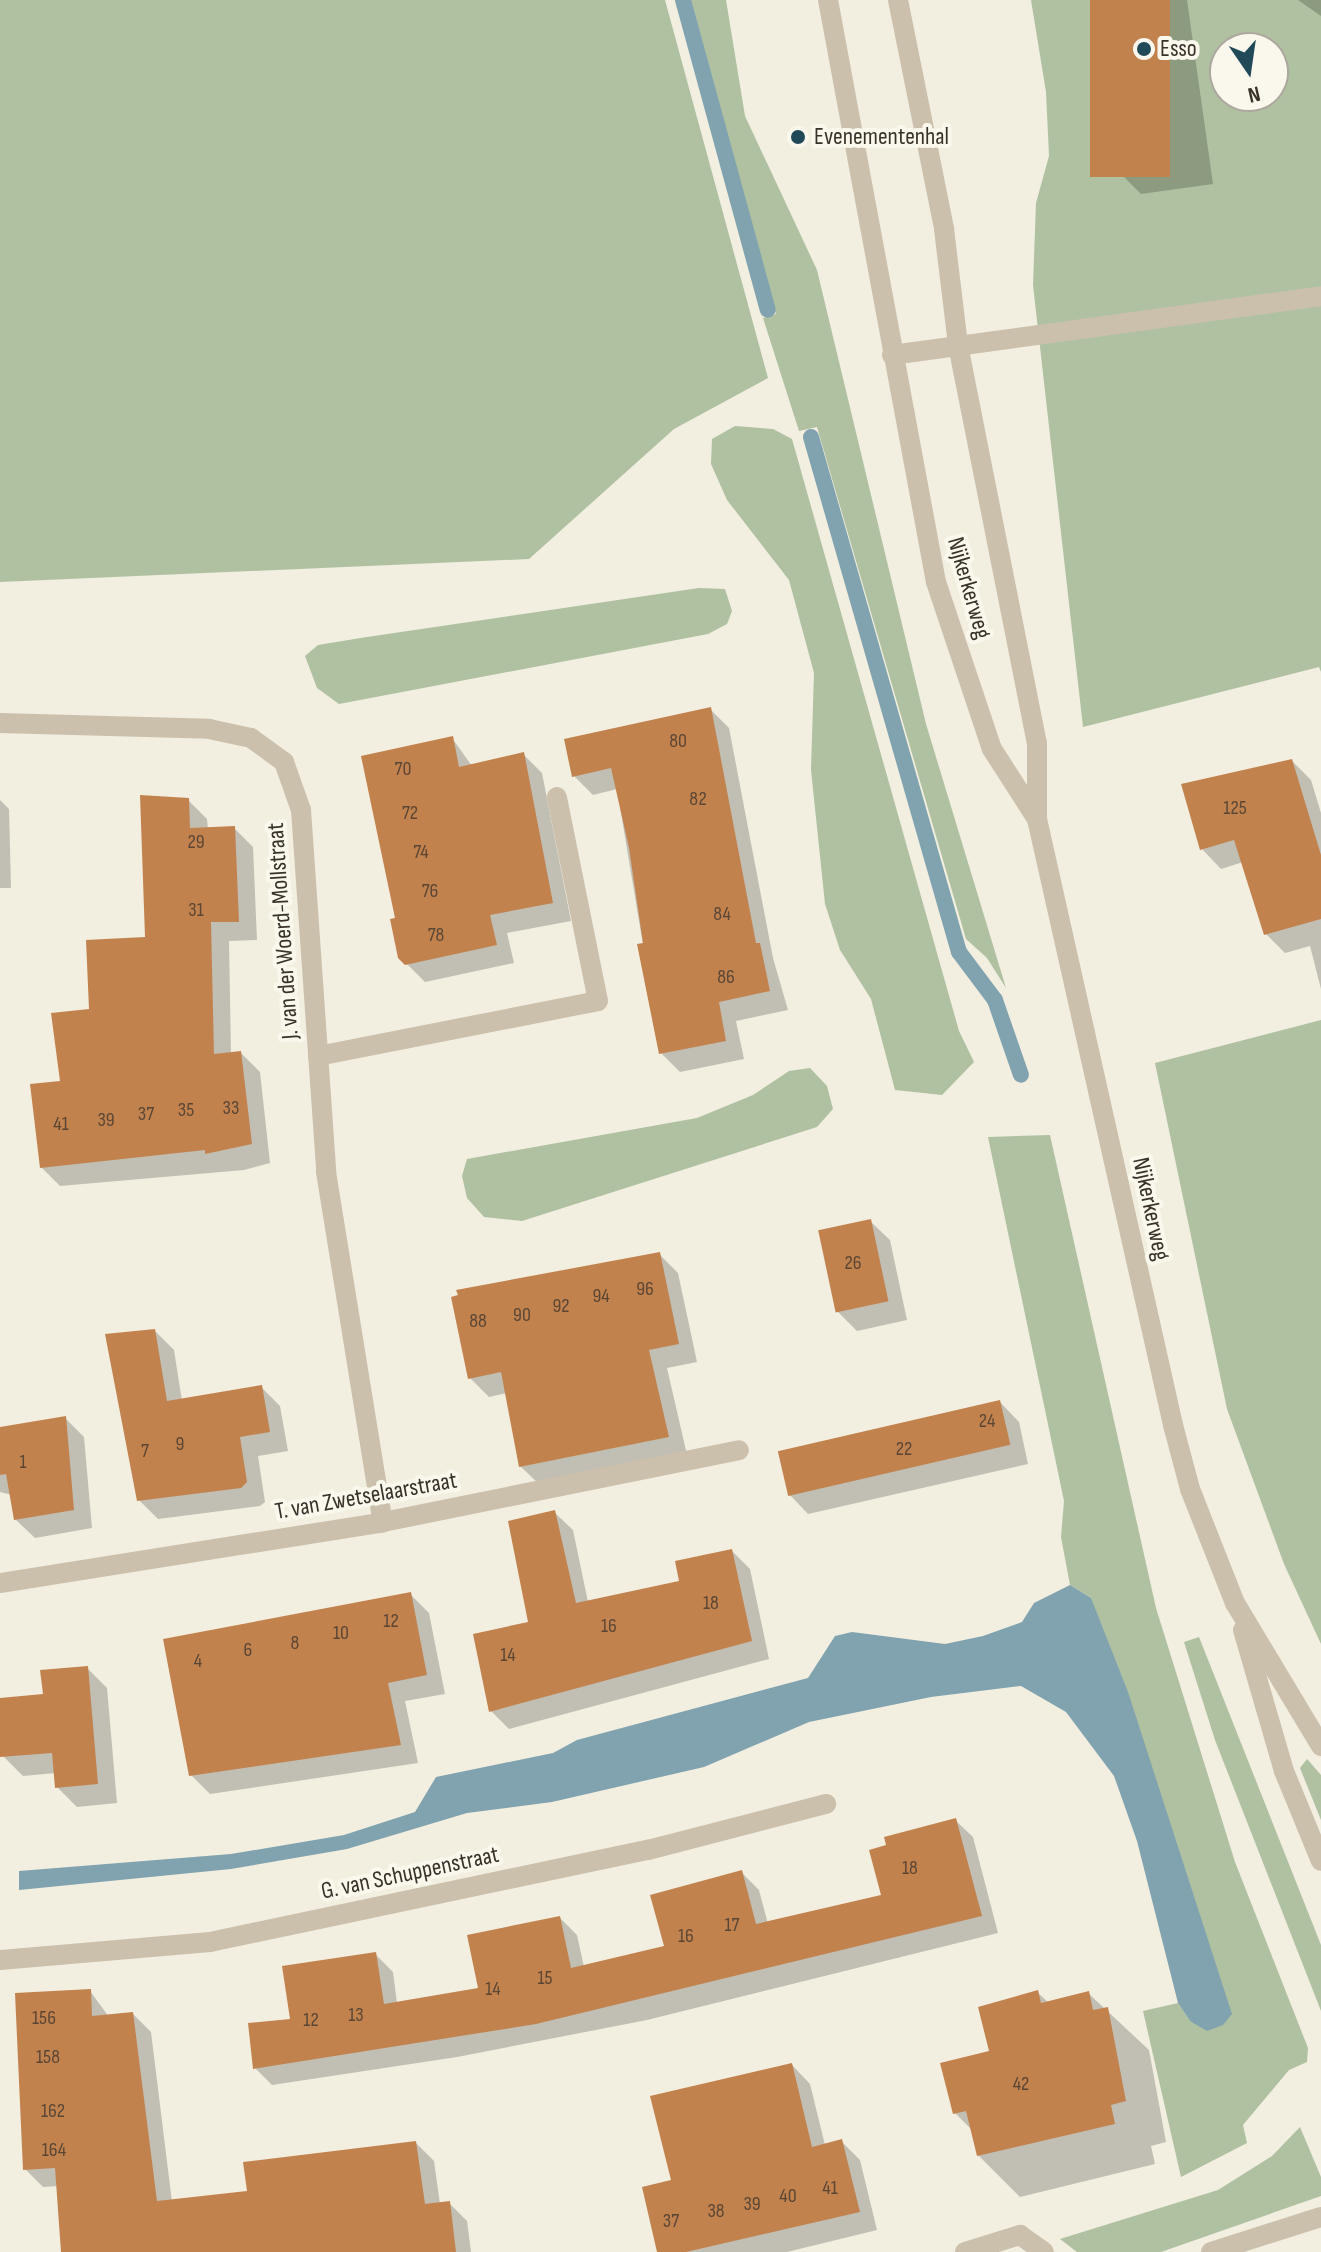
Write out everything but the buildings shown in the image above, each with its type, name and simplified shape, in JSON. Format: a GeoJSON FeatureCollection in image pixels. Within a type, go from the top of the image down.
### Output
{"type":"FeatureCollection","features":[{"type":"Feature","properties":{"kind":"street","name":"Nijkerkerweg"},"geometry":{"type":"LineString","coordinates":[[828,0],[936,582],[992,749],[1037,819]]}},
{"type":"Feature","properties":{"kind":"street","name":"Nijkerkerweg"},"geometry":{"type":"LineString","coordinates":[[898,0],[944,229],[958,345],[1037,743],[1037,819],[1173,1425],[1190,1489],[1235,1603],[1284,1771],[1321,1861]]}},
{"type":"Feature","properties":{"kind":"street"},"geometry":{"type":"LineString","coordinates":[[892,355],[1321,296]]}},
{"type":"Feature","properties":{"kind":"street","name":"J. van der Woerd-Mollstraat"},"geometry":{"type":"LineString","coordinates":[[0,723],[209,729],[251,738],[284,762],[301,810],[326,1172],[383,1522]]}},
{"type":"Feature","properties":{"kind":"street","name":"J. van der Woerd-Mollstraat"},"geometry":{"type":"LineString","coordinates":[[318,1056],[598,1001],[557,797]]}},
{"type":"Feature","properties":{"kind":"street","name":"T. van Zwetselaarstraat"},"geometry":{"type":"LineString","coordinates":[[0,1583],[383,1522],[739,1450]]}},
{"type":"Feature","properties":{"kind":"street","name":"Nijkerkerweg"},"geometry":{"type":"LineString","coordinates":[[1235,1603],[1321,1746]]}},
{"type":"Feature","properties":{"kind":"street","name":"G. van Schuppenstraat"},"geometry":{"type":"LineString","coordinates":[[0,1960],[210,1942],[648,1850],[826,1804]]}},
{"type":"Feature","properties":{"kind":"street"},"geometry":{"type":"LineString","coordinates":[[1211,2252],[1321,2217]]}},
{"type":"Feature","properties":{"kind":"street"},"geometry":{"type":"LineString","coordinates":[[965,2252],[1020,2235],[1044,2252]]}},
{"type":"Feature","properties":{"kind":"green space"},"geometry":{"type":"Polygon","coordinates":[[[0,0],[665,0],[768,378],[674,429],[529,559],[0,582],[0,0]]]}},
{"type":"Feature","properties":{"kind":"green space"},"geometry":{"type":"Polygon","coordinates":[[[691,0],[726,0],[745,116],[817,270],[926,724],[1006,988],[987,958],[966,939],[817,427],[799,431],[763,318],[776,314],[691,0]]]}},
{"type":"Feature","properties":{"kind":"green space"},"geometry":{"type":"Polygon","coordinates":[[[1031,0],[1321,0],[1321,672],[1319,667],[1083,727],[1033,285],[1036,203],[1049,156],[1046,92],[1031,0]]]}},
{"type":"Feature","properties":{"kind":"green space"},"geometry":{"type":"Polygon","coordinates":[[[735,426],[773,429],[792,439],[959,1031],[974,1062],[942,1095],[895,1090],[871,999],[840,950],[825,904],[811,770],[814,673],[789,580],[727,500],[711,464],[712,439],[735,426]]]}},
{"type":"Feature","properties":{"kind":"green space"},"geometry":{"type":"Polygon","coordinates":[[[699,588],[725,589],[732,611],[727,624],[708,634],[339,704],[317,688],[305,656],[318,645],[699,588]]]}},
{"type":"Feature","properties":{"kind":"green space"},"geometry":{"type":"Polygon","coordinates":[[[1321,1020],[1321,1644],[1284,1564],[1227,1409],[1155,1063],[1321,1020]]]}},
{"type":"Feature","properties":{"kind":"green space"},"geometry":{"type":"Polygon","coordinates":[[[810,1068],[827,1086],[833,1109],[817,1127],[522,1221],[484,1217],[467,1198],[462,1176],[467,1159],[697,1118],[753,1095],[789,1071],[810,1068]]]}},
{"type":"Feature","properties":{"kind":"green space"},"geometry":{"type":"Polygon","coordinates":[[[1050,1135],[1156,1608],[1235,1862],[1308,2048],[1307,2062],[1289,2070],[1243,2125],[1247,2143],[1181,2177],[1143,2011],[1178,2003],[1190,2021],[1091,1598],[1070,1585],[1061,1537],[1064,1501],[988,1137],[1050,1135]]]}},
{"type":"Feature","properties":{"kind":"green space"},"geometry":{"type":"Polygon","coordinates":[[[1199,1637],[1321,1945],[1321,2011],[1215,1740],[1184,1642],[1199,1637]]]}},
{"type":"Feature","properties":{"kind":"green space"},"geometry":{"type":"Polygon","coordinates":[[[1307,1759],[1321,1775],[1321,1820],[1300,1768],[1307,1759]]]}},
{"type":"Feature","properties":{"kind":"green space"},"geometry":{"type":"Polygon","coordinates":[[[1300,2127],[1321,2177],[1321,2196],[1161,2252],[1077,2252],[1060,2239],[1218,2190],[1272,2156],[1300,2127]]]}},
{"type":"Feature","properties":{"kind":"water"},"geometry":{"type":"Polygon","coordinates":[[[1070,1585],[1091,1598],[1128,1692],[1232,2014],[1223,2025],[1207,2031],[1190,2021],[1178,2003],[1137,1841],[1114,1776],[1066,1712],[1021,1686],[931,1697],[809,1722],[704,1767],[552,1802],[467,1813],[347,1849],[231,1869],[19,1890],[19,1871],[231,1854],[344,1835],[415,1812],[436,1777],[553,1753],[577,1740],[808,1678],[835,1636],[852,1632],[945,1644],[983,1636],[1022,1622],[1034,1603],[1070,1585]]]}},
{"type":"Feature","properties":{"kind":"waterway"},"geometry":{"type":"LineString","coordinates":[[683,0],[768,310]]}},
{"type":"Feature","properties":{"kind":"waterway"},"geometry":{"type":"LineString","coordinates":[[811,437],[959,952],[995,1000],[1021,1075]]}},
{"type":"Feature","properties":{"kind":"place","name":"Esso"},"geometry":{"type":"Point","coordinates":[1144,49]}},
{"type":"Feature","properties":{"kind":"place","name":"Evenementenhal"},"geometry":{"type":"Point","coordinates":[798,137]}}]}
